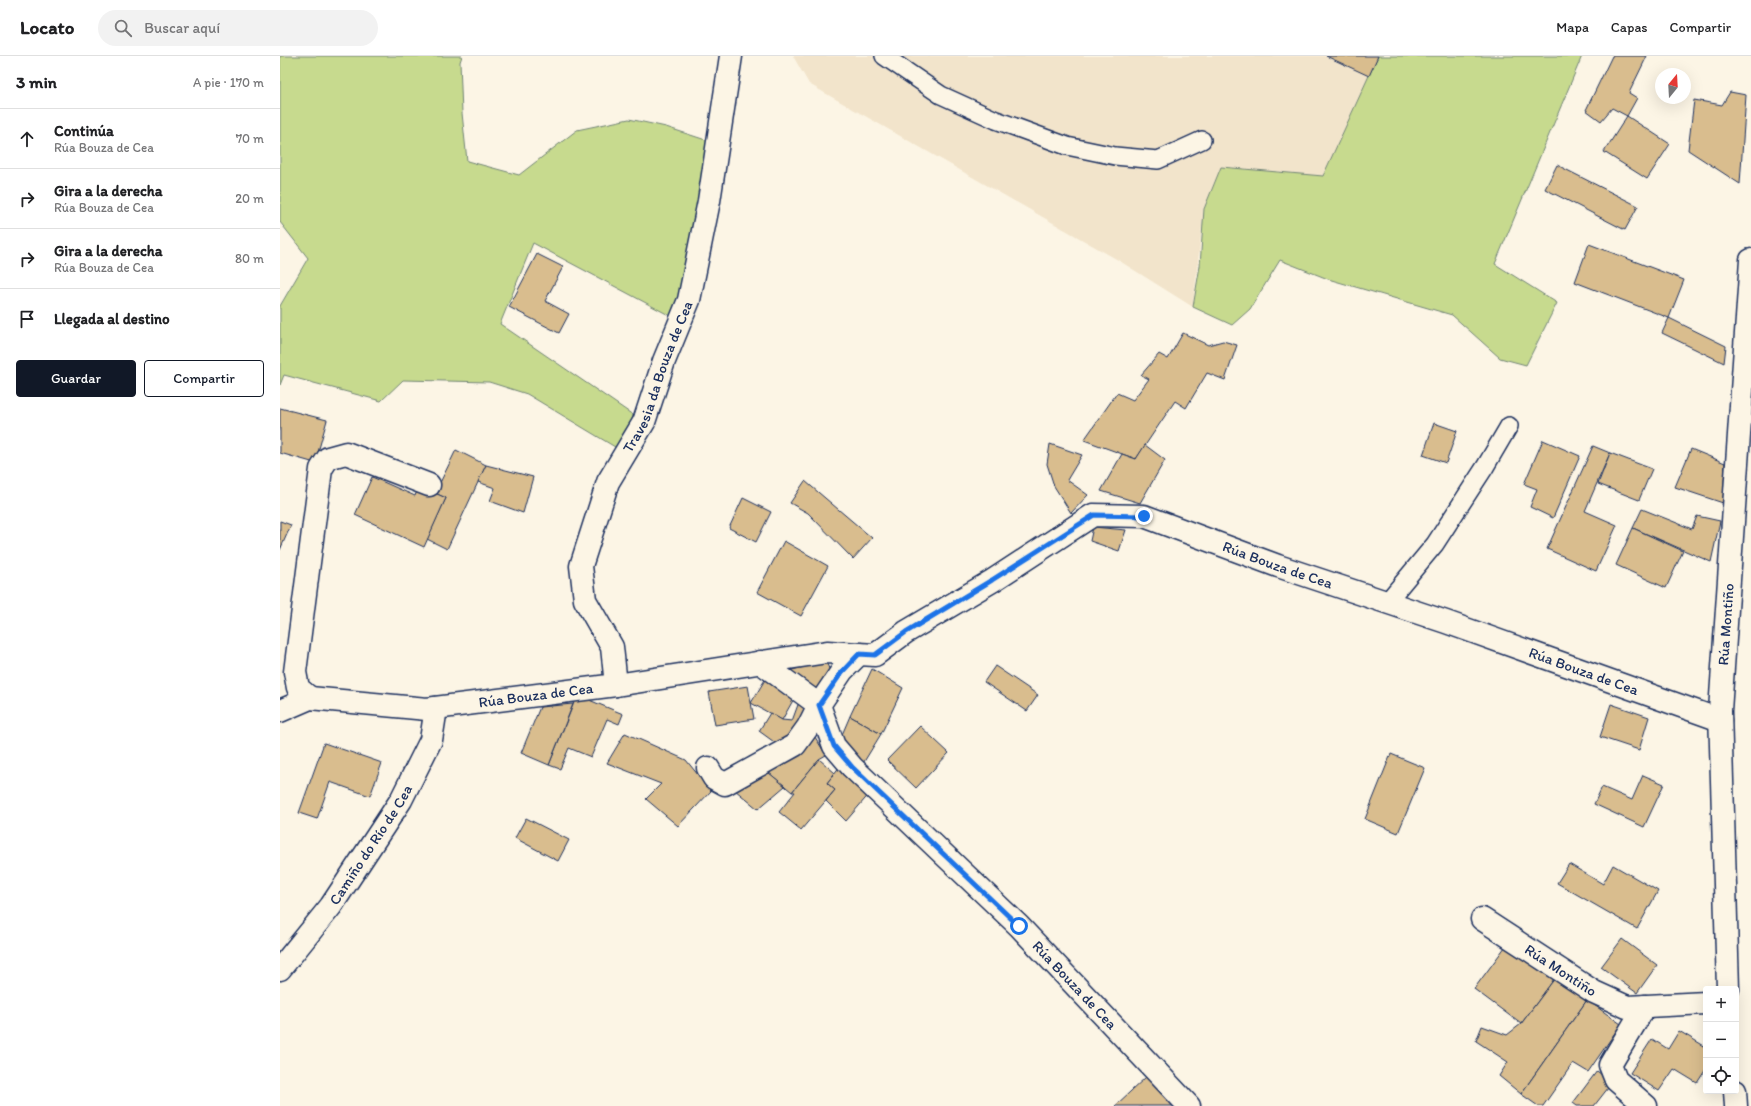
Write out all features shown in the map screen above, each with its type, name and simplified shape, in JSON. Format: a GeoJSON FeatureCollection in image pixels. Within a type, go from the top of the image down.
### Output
{"type":"FeatureCollection","features":[{"type":"Feature","properties":{"kind":"street","name":"Travesia da Bouza de Cea"},"geometry":{"type":"LineString","coordinates":[[616,685],[612,648],[585,600],[581,566],[608,482],[644,422],[664,361],[690,300],[709,201],[732,56]]}},
{"type":"Feature","properties":{"kind":"street","name":"Rúa Montiño"},"geometry":{"type":"LineString","coordinates":[[1728,986],[1720,720],[1751,260]]}},
{"type":"Feature","properties":{"kind":"street"},"geometry":{"type":"LineString","coordinates":[[310,698],[298,688],[295,672],[322,469],[328,458],[346,453],[429,485]]}},
{"type":"Feature","properties":{"kind":"street","name":"Rúa Bouza de Cea"},"geometry":{"type":"LineString","coordinates":[[282,708],[310,698],[427,709],[616,685],[827,652],[875,655],[906,632],[992,580],[1094,515],[1144,516],[1278,566],[1446,622],[1720,720]]}},
{"type":"Feature","properties":{"kind":"street"},"geometry":{"type":"LineString","coordinates":[[708,768],[714,778],[725,784],[795,744],[808,727],[819,705],[842,672],[859,654]]}},
{"type":"Feature","properties":{"kind":"street"},"geometry":{"type":"LineString","coordinates":[[760,662],[819,705]]}},
{"type":"Feature","properties":{"kind":"street","name":"Rúa Bouza de Cea"},"geometry":{"type":"LineString","coordinates":[[819,705],[834,746],[852,767],[1019,926],[1189,1106]]}},
{"type":"Feature","properties":{"kind":"street","name":"Camiño do Río de Cea"},"geometry":{"type":"LineString","coordinates":[[280,969],[332,906],[401,800],[431,740],[436,708]]}},
{"type":"Feature","properties":{"kind":"street","name":"Rúa Montiño"},"geometry":{"type":"LineString","coordinates":[[1482,919],[1594,992],[1628,1006],[1703,1003]]}},
{"type":"Feature","properties":{"kind":"street"},"geometry":{"type":"LineString","coordinates":[[1645,1006],[1610,1065],[1616,1080],[1646,1106]]}},
{"type":"Feature","properties":{"kind":"street"},"geometry":{"type":"LineString","coordinates":[[1735,1094],[1736,1106]]}},
{"type":"Feature","properties":{"kind":"lane"},"geometry":{"type":"LineString","coordinates":[[884,56],[941,95],[996,120],[1067,146],[1115,156],[1158,160],[1202,140]]}},
{"type":"Feature","properties":{"kind":"lane"},"geometry":{"type":"LineString","coordinates":[[1387,602],[1435,544],[1485,467],[1509,426]]}},
{"type":"Feature","properties":{"kind":"shaded area"},"geometry":{"type":"Polygon","coordinates":[[[793,56],[1378,56],[1323,177],[1221,167],[1204,209],[1193,307],[1118,260],[809,84],[793,56]]]}},
{"type":"Feature","properties":{"kind":"green space"},"geometry":{"type":"Polygon","coordinates":[[[280,56],[462,56],[460,62],[462,113],[467,161],[519,175],[577,130],[629,119],[666,127],[718,144],[680,321],[533,243],[500,324],[633,415],[625,453],[527,394],[489,382],[403,380],[381,401],[284,375],[280,385],[280,306],[308,258],[280,222],[280,56]]]}},
{"type":"Feature","properties":{"kind":"green space"},"geometry":{"type":"Polygon","coordinates":[[[1378,56],[1582,56],[1495,264],[1557,303],[1526,365],[1500,358],[1452,315],[1328,279],[1280,260],[1250,309],[1232,325],[1193,307],[1200,266],[1204,209],[1221,167],[1323,176],[1378,56]]]}},
{"type":"Feature","properties":{"kind":"building"},"geometry":{"type":"Polygon","coordinates":[[[1326,56],[1378,56],[1369,76],[1326,56]]]}},
{"type":"Feature","properties":{"kind":"building"},"geometry":{"type":"Polygon","coordinates":[[[1612,56],[1647,56],[1629,93],[1637,98],[1627,116],[1612,108],[1601,121],[1586,110],[1612,56]]]}},
{"type":"Feature","properties":{"kind":"building"},"geometry":{"type":"Polygon","coordinates":[[[1730,92],[1746,95],[1740,184],[1688,150],[1694,100],[1722,105],[1730,92]]]}},
{"type":"Feature","properties":{"kind":"building"},"geometry":{"type":"Polygon","coordinates":[[[1627,116],[1670,144],[1647,179],[1604,152],[1627,116]]]}},
{"type":"Feature","properties":{"kind":"building"},"geometry":{"type":"Polygon","coordinates":[[[1557,165],[1638,206],[1625,230],[1545,189],[1557,165]]]}},
{"type":"Feature","properties":{"kind":"building"},"geometry":{"type":"Polygon","coordinates":[[[1589,244],[1684,280],[1669,318],[1575,282],[1589,244]]]}},
{"type":"Feature","properties":{"kind":"building"},"geometry":{"type":"Polygon","coordinates":[[[537,254],[563,267],[545,301],[569,314],[559,333],[509,307],[537,254]]]}},
{"type":"Feature","properties":{"kind":"building"},"geometry":{"type":"Polygon","coordinates":[[[1669,318],[1726,346],[1724,363],[1662,333],[1669,318]]]}},
{"type":"Feature","properties":{"kind":"building"},"geometry":{"type":"Polygon","coordinates":[[[1183,333],[1208,345],[1223,341],[1237,345],[1225,380],[1207,373],[1186,408],[1175,401],[1136,459],[1084,440],[1117,393],[1133,400],[1149,379],[1141,375],[1159,354],[1168,359],[1183,333]]]}},
{"type":"Feature","properties":{"kind":"building"},"geometry":{"type":"Polygon","coordinates":[[[280,408],[327,420],[315,463],[280,453],[280,408]]]}},
{"type":"Feature","properties":{"kind":"building"},"geometry":{"type":"Polygon","coordinates":[[[1434,423],[1457,431],[1446,463],[1423,455],[1434,423]]]}},
{"type":"Feature","properties":{"kind":"building"},"geometry":{"type":"Polygon","coordinates":[[[1543,440],[1580,456],[1553,518],[1530,507],[1537,489],[1524,484],[1543,440]]]}},
{"type":"Feature","properties":{"kind":"building"},"geometry":{"type":"Polygon","coordinates":[[[1050,444],[1082,455],[1067,480],[1088,495],[1071,513],[1054,486],[1047,464],[1050,444]]]}},
{"type":"Feature","properties":{"kind":"building"},"geometry":{"type":"Polygon","coordinates":[[[1145,445],[1165,460],[1140,503],[1101,491],[1122,454],[1136,459],[1145,445]]]}},
{"type":"Feature","properties":{"kind":"building"},"geometry":{"type":"Polygon","coordinates":[[[1593,446],[1610,453],[1585,511],[1617,525],[1596,571],[1547,549],[1593,446]]]}},
{"type":"Feature","properties":{"kind":"building"},"geometry":{"type":"Polygon","coordinates":[[[1691,449],[1725,463],[1723,503],[1675,487],[1691,449]]]}},
{"type":"Feature","properties":{"kind":"building"},"geometry":{"type":"Polygon","coordinates":[[[456,450],[486,465],[447,549],[427,539],[446,498],[435,493],[456,450]]]}},
{"type":"Feature","properties":{"kind":"building"},"geometry":{"type":"Polygon","coordinates":[[[1610,453],[1652,469],[1639,500],[1598,484],[1610,453]]]}},
{"type":"Feature","properties":{"kind":"building"},"geometry":{"type":"Polygon","coordinates":[[[486,465],[533,477],[523,513],[490,501],[495,488],[478,482],[486,465]]]}},
{"type":"Feature","properties":{"kind":"building"},"geometry":{"type":"Polygon","coordinates":[[[372,477],[415,496],[419,486],[446,498],[424,547],[355,515],[372,477]]]}},
{"type":"Feature","properties":{"kind":"building"},"geometry":{"type":"Polygon","coordinates":[[[805,481],[872,538],[853,559],[808,513],[790,503],[805,481]]]}},
{"type":"Feature","properties":{"kind":"building"},"geometry":{"type":"Polygon","coordinates":[[[743,498],[771,512],[756,542],[729,528],[743,498]]]}},
{"type":"Feature","properties":{"kind":"building"},"geometry":{"type":"Polygon","coordinates":[[[1642,509],[1692,529],[1697,516],[1720,521],[1711,562],[1633,528],[1642,509]]]}},
{"type":"Feature","properties":{"kind":"building"},"geometry":{"type":"Polygon","coordinates":[[[280,521],[291,525],[280,550],[280,521]]]}},
{"type":"Feature","properties":{"kind":"building"},"geometry":{"type":"Polygon","coordinates":[[[1093,527],[1126,530],[1119,551],[1090,541],[1093,527]]]}},
{"type":"Feature","properties":{"kind":"building"},"geometry":{"type":"Polygon","coordinates":[[[1633,528],[1683,551],[1666,588],[1616,565],[1633,528]]]}},
{"type":"Feature","properties":{"kind":"building"},"geometry":{"type":"Polygon","coordinates":[[[784,541],[828,566],[801,616],[757,592],[784,541]]]}},
{"type":"Feature","properties":{"kind":"building"},"geometry":{"type":"Polygon","coordinates":[[[826,662],[832,675],[822,691],[801,684],[787,671],[826,662]]]}},
{"type":"Feature","properties":{"kind":"building"},"geometry":{"type":"Polygon","coordinates":[[[995,666],[1038,695],[1027,711],[984,682],[995,666]]]}},
{"type":"Feature","properties":{"kind":"building"},"geometry":{"type":"Polygon","coordinates":[[[872,669],[903,688],[881,734],[850,716],[872,669]]]}},
{"type":"Feature","properties":{"kind":"building"},"geometry":{"type":"Polygon","coordinates":[[[766,678],[796,695],[782,720],[751,703],[766,678]]]}},
{"type":"Feature","properties":{"kind":"building"},"geometry":{"type":"Polygon","coordinates":[[[748,686],[754,719],[715,725],[709,692],[748,686]]]}},
{"type":"Feature","properties":{"kind":"building"},"geometry":{"type":"Polygon","coordinates":[[[577,695],[623,714],[619,724],[607,719],[591,757],[569,748],[560,769],[549,765],[577,695]]]}},
{"type":"Feature","properties":{"kind":"building"},"geometry":{"type":"Polygon","coordinates":[[[799,702],[811,708],[781,747],[759,731],[770,713],[782,720],[792,721],[799,702]]]}},
{"type":"Feature","properties":{"kind":"building"},"geometry":{"type":"Polygon","coordinates":[[[573,704],[549,765],[521,753],[540,707],[573,704]]]}},
{"type":"Feature","properties":{"kind":"building"},"geometry":{"type":"Polygon","coordinates":[[[1611,704],[1649,717],[1639,750],[1600,737],[1611,704]]]}},
{"type":"Feature","properties":{"kind":"building"},"geometry":{"type":"Polygon","coordinates":[[[850,716],[881,734],[862,765],[838,744],[850,716]]]}},
{"type":"Feature","properties":{"kind":"building"},"geometry":{"type":"Polygon","coordinates":[[[920,726],[949,753],[916,788],[887,760],[920,726]]]}},
{"type":"Feature","properties":{"kind":"building"},"geometry":{"type":"Polygon","coordinates":[[[625,733],[686,760],[711,791],[678,826],[646,799],[661,784],[607,763],[625,733]]]}},
{"type":"Feature","properties":{"kind":"building"},"geometry":{"type":"Polygon","coordinates":[[[815,737],[826,755],[819,759],[792,792],[763,768],[815,737]]]}},
{"type":"Feature","properties":{"kind":"building"},"geometry":{"type":"Polygon","coordinates":[[[324,743],[382,763],[370,796],[330,782],[317,819],[299,813],[324,743]]]}},
{"type":"Feature","properties":{"kind":"building"},"geometry":{"type":"Polygon","coordinates":[[[1391,754],[1425,768],[1398,833],[1365,819],[1391,754]]]}},
{"type":"Feature","properties":{"kind":"building"},"geometry":{"type":"Polygon","coordinates":[[[819,759],[835,773],[827,783],[835,790],[801,830],[779,812],[795,792],[792,792],[819,759]]]}},
{"type":"Feature","properties":{"kind":"building"},"geometry":{"type":"Polygon","coordinates":[[[840,766],[871,792],[846,821],[826,801],[835,790],[827,783],[840,766]]]}},
{"type":"Feature","properties":{"kind":"building"},"geometry":{"type":"Polygon","coordinates":[[[763,768],[785,786],[758,809],[735,790],[763,768]]]}},
{"type":"Feature","properties":{"kind":"building"},"geometry":{"type":"Polygon","coordinates":[[[1643,775],[1664,784],[1644,827],[1594,804],[1602,787],[1632,800],[1643,775]]]}},
{"type":"Feature","properties":{"kind":"building"},"geometry":{"type":"Polygon","coordinates":[[[526,818],[569,840],[558,861],[515,838],[526,818]]]}},
{"type":"Feature","properties":{"kind":"building"},"geometry":{"type":"Polygon","coordinates":[[[1569,864],[1603,884],[1613,865],[1658,891],[1637,929],[1557,883],[1569,864]]]}},
{"type":"Feature","properties":{"kind":"building"},"geometry":{"type":"Polygon","coordinates":[[[1622,939],[1657,965],[1637,993],[1601,967],[1622,939]]]}},
{"type":"Feature","properties":{"kind":"building"},"geometry":{"type":"Polygon","coordinates":[[[1508,943],[1555,978],[1521,1024],[1474,989],[1508,943]]]}},
{"type":"Feature","properties":{"kind":"building"},"geometry":{"type":"Polygon","coordinates":[[[1555,978],[1587,1000],[1521,1094],[1499,1076],[1508,1062],[1476,1041],[1482,1026],[1507,1035],[1521,1024],[1555,978]]]}},
{"type":"Feature","properties":{"kind":"building"},"geometry":{"type":"Polygon","coordinates":[[[1587,1000],[1621,1024],[1588,1072],[1573,1063],[1543,1106],[1538,1106],[1521,1094],[1587,1000]]]}},
{"type":"Feature","properties":{"kind":"building"},"geometry":{"type":"Polygon","coordinates":[[[1679,1031],[1703,1045],[1703,1074],[1697,1083],[1674,1069],[1659,1091],[1630,1073],[1652,1039],[1668,1049],[1679,1031]]]}},
{"type":"Feature","properties":{"kind":"building"},"geometry":{"type":"Polygon","coordinates":[[[1597,1071],[1612,1083],[1594,1106],[1577,1106],[1573,1103],[1597,1071]]]}},
{"type":"Feature","properties":{"kind":"building"},"geometry":{"type":"Polygon","coordinates":[[[1146,1077],[1173,1106],[1115,1106],[1146,1077]]]}},
{"type":"Feature","properties":{"kind":"route"},"geometry":{"type":"LineString","coordinates":[[1019,926],[915,825],[852,767],[834,746],[819,705],[842,672],[859,654],[875,655],[906,632],[992,580],[1094,515],[1144,516]]}}]}
